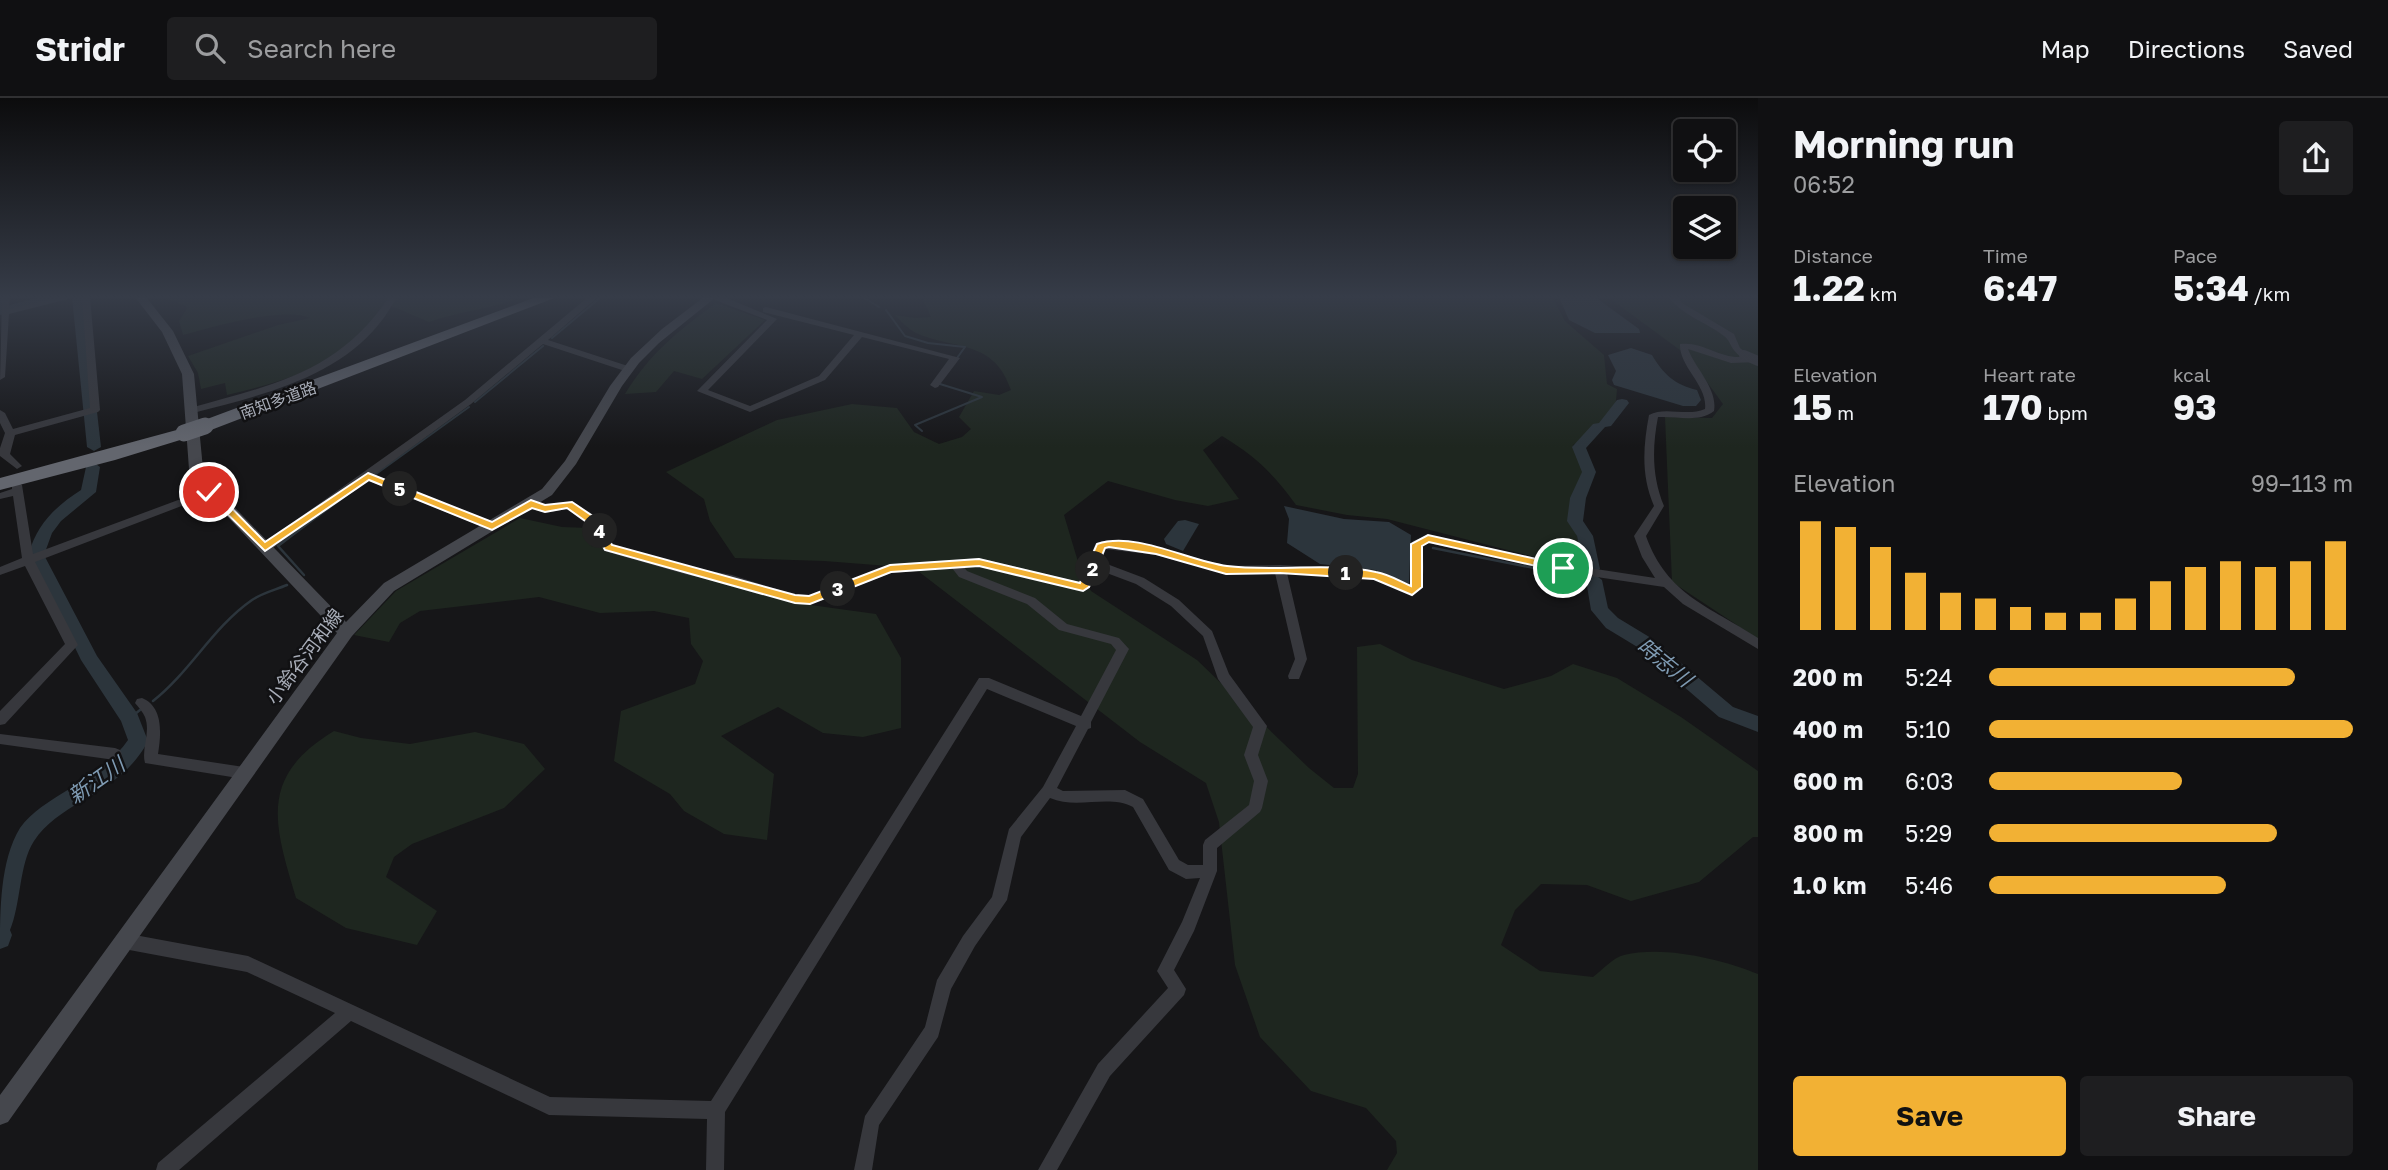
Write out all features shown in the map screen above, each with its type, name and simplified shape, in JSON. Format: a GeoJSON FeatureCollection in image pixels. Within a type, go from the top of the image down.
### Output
{"type":"FeatureCollection","features":[{"type":"Feature","properties":{"kind":"highway","name":"南知多道路"},"geometry":{"type":"LineString","coordinates":[[11,487],[184,430],[201,419],[397,347]]}},
{"type":"Feature","properties":{"kind":"highway","name":"南知多道路"},"geometry":{"type":"LineString","coordinates":[[201,419],[407,347]]}},
{"type":"Feature","properties":{"kind":"highway","name":"南知多道路"},"geometry":{"type":"LineString","coordinates":[[0,477],[184,430]]}},
{"type":"Feature","properties":{"kind":"main road"},"geometry":{"type":"LineString","coordinates":[[175,347],[188,374],[201,419],[196,469],[209,492],[346,632]]}},
{"type":"Feature","properties":{"kind":"main road","name":"小鈴谷河和線"},"geometry":{"type":"LineString","coordinates":[[0,1114],[346,632],[389,587],[531,504],[564,474],[628,369],[650,347]]}},
{"type":"Feature","properties":{"kind":"street"},"geometry":{"type":"LineString","coordinates":[[0,377],[2,347]]}},
{"type":"Feature","properties":{"kind":"street"},"geometry":{"type":"LineString","coordinates":[[10,433],[95,410],[90,347]]}},
{"type":"Feature","properties":{"kind":"street"},"geometry":{"type":"LineString","coordinates":[[201,419],[328,363],[348,347]]}},
{"type":"Feature","properties":{"kind":"street"},"geometry":{"type":"LineString","coordinates":[[265,548],[468,402],[535,347]]}},
{"type":"Feature","properties":{"kind":"street"},"geometry":{"type":"LineString","coordinates":[[561,347],[628,369]]}},
{"type":"Feature","properties":{"kind":"street"},"geometry":{"type":"LineString","coordinates":[[745,347],[702,391],[750,409],[822,378],[849,347]]}},
{"type":"Feature","properties":{"kind":"street"},"geometry":{"type":"LineString","coordinates":[[912,347],[955,358],[935,385]]}},
{"type":"Feature","properties":{"kind":"street"},"geometry":{"type":"LineString","coordinates":[[1683,347],[1689,364],[1713,402],[1712,409],[1708,414],[1691,416],[1665,413],[1654,415],[1647,446],[1652,473],[1650,488],[1659,506],[1640,536],[1644,555],[1663,583],[1758,644]]}},
{"type":"Feature","properties":{"kind":"street"},"geometry":{"type":"LineString","coordinates":[[1698,347],[1731,360],[1758,360]]}},
{"type":"Feature","properties":{"kind":"street"},"geometry":{"type":"LineString","coordinates":[[1735,347],[1744,355],[1758,360]]}},
{"type":"Feature","properties":{"kind":"street"},"geometry":{"type":"LineString","coordinates":[[0,413],[10,433],[3,452],[17,466]]}},
{"type":"Feature","properties":{"kind":"street"},"geometry":{"type":"LineString","coordinates":[[368,476],[492,526]]}},
{"type":"Feature","properties":{"kind":"street"},"geometry":{"type":"LineString","coordinates":[[0,496],[11,487],[28,560],[72,645],[0,720]]}},
{"type":"Feature","properties":{"kind":"street"},"geometry":{"type":"LineString","coordinates":[[0,571],[209,492]]}},
{"type":"Feature","properties":{"kind":"street"},"geometry":{"type":"LineString","coordinates":[[531,504],[545,509],[569,505],[597,524],[608,548],[795,599],[810,600],[890,569],[979,562],[1083,587],[1095,564],[1100,546],[1108,544],[1156,551],[1226,570],[1280,569],[1375,575],[1412,591],[1416,587],[1417,544],[1428,539],[1563,568],[1663,583]]}},
{"type":"Feature","properties":{"kind":"street"},"geometry":{"type":"LineString","coordinates":[[1046,1170],[1104,1070],[1178,989],[1165,971],[1188,926],[1210,872],[1210,845],[1255,808],[1261,781],[1251,755],[1261,726],[1223,676],[1208,634],[1175,603],[1140,581],[1095,564]]}},
{"type":"Feature","properties":{"kind":"street"},"geometry":{"type":"LineString","coordinates":[[863,1170],[871,1122],[932,1031],[943,986],[969,941],[999,900],[1014,834],[1048,791],[1086,724],[1123,649],[1115,641],[1063,627],[1031,601],[963,574],[956,565]]}},
{"type":"Feature","properties":{"kind":"street"},"geometry":{"type":"LineString","coordinates":[[1280,569],[1301,659],[1294,676]]}},
{"type":"Feature","properties":{"kind":"street"},"geometry":{"type":"LineString","coordinates":[[715,1170],[716,1110],[984,682],[1086,724]]}},
{"type":"Feature","properties":{"kind":"street"},"geometry":{"type":"LineString","coordinates":[[142,703],[150,710],[155,733],[150,759],[244,773]]}},
{"type":"Feature","properties":{"kind":"street"},"geometry":{"type":"LineString","coordinates":[[0,739],[115,754]]}},
{"type":"Feature","properties":{"kind":"street"},"geometry":{"type":"LineString","coordinates":[[1048,791],[1062,797],[1125,796],[1138,803],[1174,865],[1186,872],[1210,872]]}},
{"type":"Feature","properties":{"kind":"street"},"geometry":{"type":"LineString","coordinates":[[124,941],[248,964],[548,1106],[716,1110]]}},
{"type":"Feature","properties":{"kind":"street"},"geometry":{"type":"LineString","coordinates":[[165,1170],[350,1012]]}},
{"type":"Feature","properties":{"kind":"shaded area"},"geometry":{"type":"Polygon","coordinates":[[[214,347],[345,347],[307,370],[227,395],[225,383],[201,389],[198,373],[188,356],[214,347]]]}},
{"type":"Feature","properties":{"kind":"shaded area"},"geometry":{"type":"Polygon","coordinates":[[[663,347],[736,347],[702,379],[674,371],[656,392],[625,394],[644,366],[663,347]]]}},
{"type":"Feature","properties":{"kind":"shaded area"},"geometry":{"type":"Polygon","coordinates":[[[964,347],[1595,347],[1604,355],[1607,384],[1617,389],[1614,422],[1573,445],[1585,471],[1572,496],[1576,531],[1585,570],[1387,519],[1347,515],[1296,505],[1263,466],[1222,436],[1203,450],[1239,499],[1208,506],[1175,500],[1108,481],[1064,515],[1082,575],[1091,591],[1197,660],[1309,768],[1334,788],[1353,788],[1358,774],[1357,647],[1380,644],[1412,660],[1504,689],[1551,676],[1573,664],[1617,678],[1681,717],[1758,771],[1758,837],[1753,837],[1699,882],[1631,901],[1587,885],[1541,884],[1515,910],[1501,945],[1540,971],[1593,977],[1620,956],[1639,952],[1692,955],[1758,974],[1758,1170],[1387,1170],[1397,1153],[1396,1141],[1366,1108],[1311,1091],[1260,1037],[1235,965],[1219,822],[1206,783],[1140,742],[914,568],[735,558],[710,521],[704,499],[666,472],[777,420],[852,404],[897,408],[914,432],[939,444],[962,437],[971,429],[959,417],[974,391],[999,395],[1011,390],[1004,374],[994,362],[964,347]]]}},
{"type":"Feature","properties":{"kind":"shaded area"},"geometry":{"type":"Polygon","coordinates":[[[1676,347],[1758,347],[1758,639],[1672,582],[1665,417],[1712,418],[1723,404],[1688,356],[1676,347]]]}},
{"type":"Feature","properties":{"kind":"shaded area"},"geometry":{"type":"Polygon","coordinates":[[[1631,348],[1652,355],[1670,378],[1697,390],[1701,400],[1696,406],[1683,406],[1614,385],[1612,380],[1616,371],[1608,355],[1631,348]]]}},
{"type":"Feature","properties":{"kind":"shaded area"},"geometry":{"type":"Polygon","coordinates":[[[1284,506],[1344,519],[1389,522],[1411,535],[1409,584],[1375,570],[1320,564],[1287,543],[1289,519],[1284,506]]]}},
{"type":"Feature","properties":{"kind":"shaded area"},"geometry":{"type":"Polygon","coordinates":[[[520,518],[562,527],[589,528],[607,551],[796,603],[876,614],[901,658],[901,728],[863,737],[823,733],[778,707],[721,736],[774,774],[767,840],[724,834],[684,811],[670,794],[614,761],[621,711],[695,684],[703,661],[691,644],[689,618],[654,611],[600,613],[539,597],[420,611],[400,623],[389,642],[354,635],[396,591],[520,518]]]}},
{"type":"Feature","properties":{"kind":"shaded area"},"geometry":{"type":"Polygon","coordinates":[[[1178,521],[1199,524],[1183,551],[1166,544],[1164,539],[1178,521]]]}},
{"type":"Feature","properties":{"kind":"shaded area"},"geometry":{"type":"Polygon","coordinates":[[[334,731],[361,738],[410,744],[475,732],[524,744],[545,769],[504,808],[412,844],[394,857],[386,877],[437,911],[417,945],[346,928],[296,898],[282,847],[278,804],[283,785],[293,766],[310,748],[334,731]]]}},
{"type":"Feature","properties":{"kind":"waterway","name":"新江川"},"geometry":{"type":"LineString","coordinates":[[83,347],[94,447]]}},
{"type":"Feature","properties":{"kind":"waterway"},"geometry":{"type":"LineString","coordinates":[[475,402],[542,347]]}},
{"type":"Feature","properties":{"kind":"waterway"},"geometry":{"type":"LineString","coordinates":[[957,358],[965,347]]}},
{"type":"Feature","properties":{"kind":"waterway"},"geometry":{"type":"LineString","coordinates":[[922,431],[915,425],[982,397],[940,384]]}},
{"type":"Feature","properties":{"kind":"waterway","name":"時志川"},"geometry":{"type":"LineString","coordinates":[[1606,423],[1622,403]]}},
{"type":"Feature","properties":{"kind":"waterway"},"geometry":{"type":"LineString","coordinates":[[376,474],[469,407]]}},
{"type":"Feature","properties":{"kind":"waterway","name":"時志川"},"geometry":{"type":"LineString","coordinates":[[1592,569],[1585,536],[1575,521],[1578,498],[1589,472],[1579,447],[1598,427]]}},
{"type":"Feature","properties":{"kind":"waterway","name":"新江川"},"geometry":{"type":"LineString","coordinates":[[37,553],[44,533],[55,517],[88,492],[93,467]]}},
{"type":"Feature","properties":{"kind":"waterway"},"geometry":{"type":"LineString","coordinates":[[317,517],[367,480]]}},
{"type":"Feature","properties":{"kind":"waterway"},"geometry":{"type":"LineString","coordinates":[[304,575],[278,546],[319,515]]}},
{"type":"Feature","properties":{"kind":"waterway"},"geometry":{"type":"LineString","coordinates":[[1433,548],[1594,580]]}},
{"type":"Feature","properties":{"kind":"waterway","name":"新江川"},"geometry":{"type":"LineString","coordinates":[[2,923],[16,863],[27,834],[54,810],[115,769],[138,741],[130,718],[90,660],[40,560]]}},
{"type":"Feature","properties":{"kind":"waterway","name":"時志川"},"geometry":{"type":"LineString","coordinates":[[1594,580],[1600,610],[1612,623],[1645,643],[1726,712],[1758,724]]}},
{"type":"Feature","properties":{"kind":"waterway"},"geometry":{"type":"LineString","coordinates":[[153,701],[179,677],[238,611],[264,593],[287,585]]}},
{"type":"Feature","properties":{"kind":"waterway"},"geometry":{"type":"LineString","coordinates":[[130,718],[140,710]]}},
{"type":"Feature","properties":{"kind":"route"},"geometry":{"type":"LineString","coordinates":[[209,492],[265,548],[368,476],[492,526],[531,504],[545,509],[569,505],[597,524],[608,548],[688,571],[732,579],[795,599],[810,600],[890,569],[979,562],[1083,587],[1095,564],[1100,546],[1108,544],[1156,551],[1226,570],[1280,569],[1375,575],[1412,591],[1416,587],[1417,544],[1428,539],[1563,568]]}}]}
